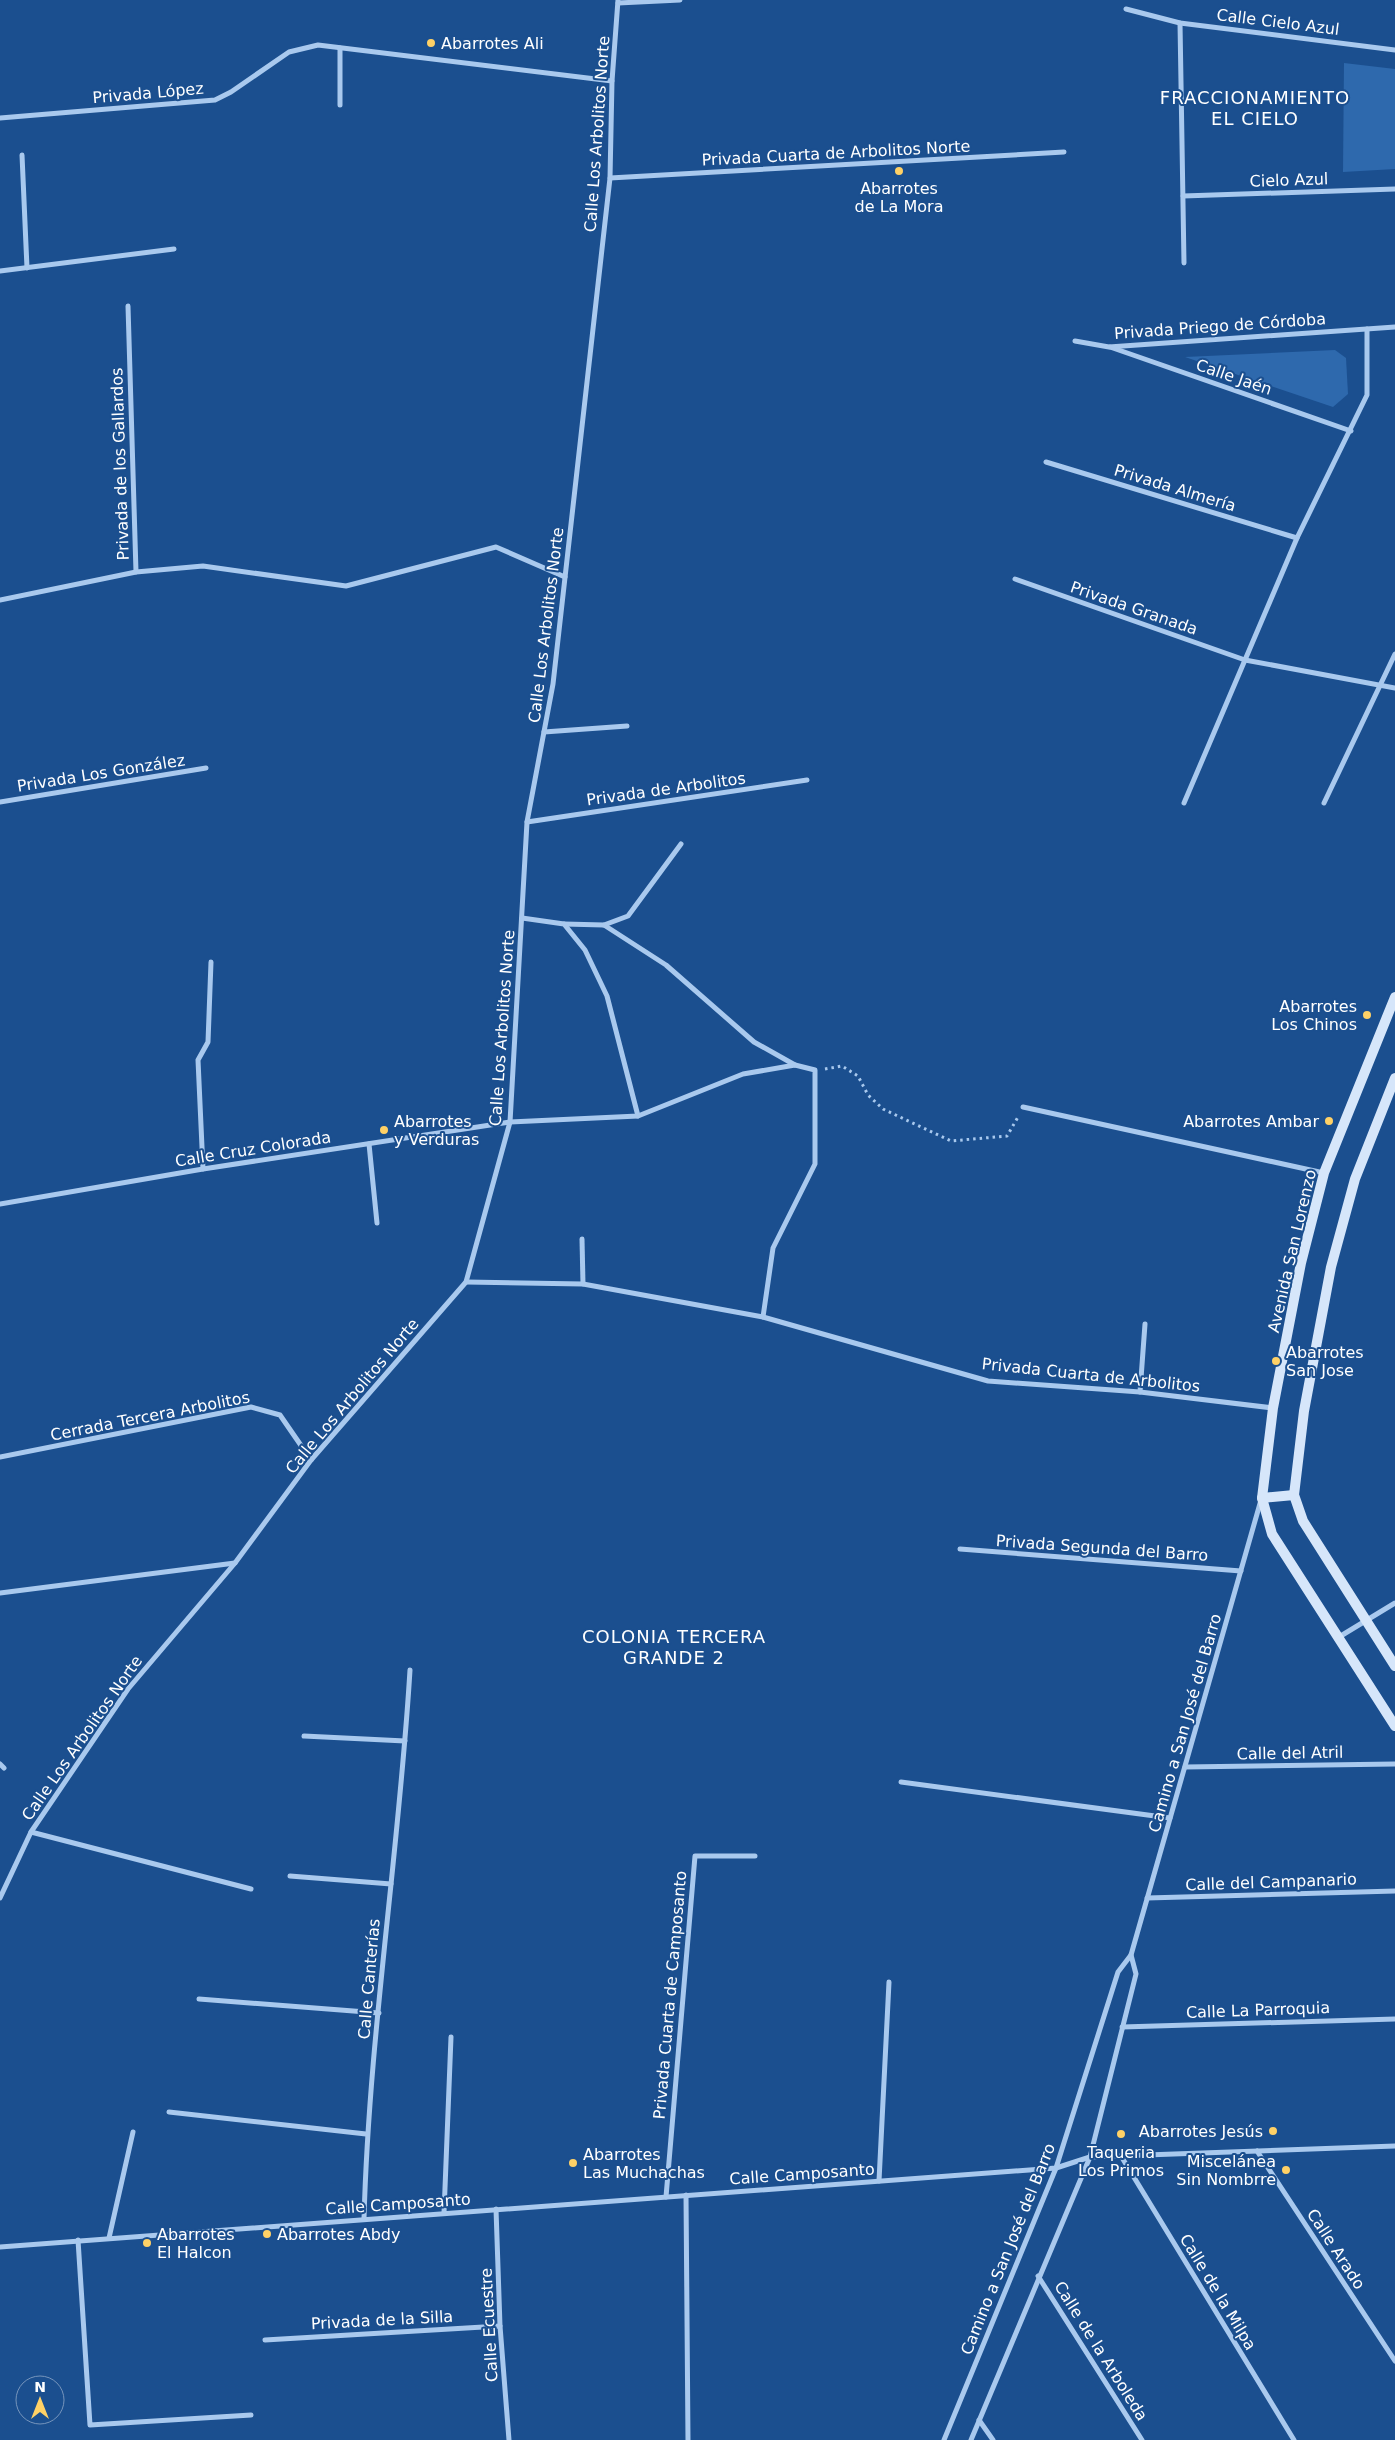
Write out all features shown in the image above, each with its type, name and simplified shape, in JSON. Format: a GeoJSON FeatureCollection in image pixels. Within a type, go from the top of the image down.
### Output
{"type":"FeatureCollection","features":[{"type":"Feature","properties":{"kind":"street"},"geometry":{"type":"LineString","coordinates":[[618,2],[680,0]]}},
{"type":"Feature","properties":{"kind":"street","name":"Calle Los Arbolitos Norte"},"geometry":{"type":"LineString","coordinates":[[0,1898],[31,1832],[128,1689],[235,1562],[311,1460],[466,1282],[510,1122],[527,822],[554,684],[610,178],[612,81],[618,2]]}},
{"type":"Feature","properties":{"kind":"street","name":"Calle Cielo Azul"},"geometry":{"type":"LineString","coordinates":[[1126,9],[1180,23],[1395,50]]}},
{"type":"Feature","properties":{"kind":"street"},"geometry":{"type":"LineString","coordinates":[[1180,23],[1184,263]]}},
{"type":"Feature","properties":{"kind":"street","name":"Privada López"},"geometry":{"type":"LineString","coordinates":[[0,118],[215,100],[231,92],[289,52],[318,45],[612,81]]}},
{"type":"Feature","properties":{"kind":"street"},"geometry":{"type":"LineString","coordinates":[[340,48],[340,105]]}},
{"type":"Feature","properties":{"kind":"street","name":"Privada Cuarta de Arbolitos Norte"},"geometry":{"type":"LineString","coordinates":[[610,178],[1064,152]]}},
{"type":"Feature","properties":{"kind":"street"},"geometry":{"type":"LineString","coordinates":[[22,155],[27,268]]}},
{"type":"Feature","properties":{"kind":"street","name":"Cielo Azul"},"geometry":{"type":"LineString","coordinates":[[1183,196],[1395,189]]}},
{"type":"Feature","properties":{"kind":"street"},"geometry":{"type":"LineString","coordinates":[[0,271],[174,249]]}},
{"type":"Feature","properties":{"kind":"street","name":"Privada de los Gallardos"},"geometry":{"type":"LineString","coordinates":[[0,600],[136,572],[128,306]]}},
{"type":"Feature","properties":{"kind":"street","name":"Privada Priego de Córdoba"},"geometry":{"type":"LineString","coordinates":[[1075,341],[1108,347],[1395,327]]}},
{"type":"Feature","properties":{"kind":"street"},"geometry":{"type":"LineString","coordinates":[[1184,802],[1297,538],[1351,431],[1366,395],[1367,329]]}},
{"type":"Feature","properties":{"kind":"street","name":"Calle Jaén"},"geometry":{"type":"LineString","coordinates":[[1108,347],[1351,431]]}},
{"type":"Feature","properties":{"kind":"street","name":"Privada Almería"},"geometry":{"type":"LineString","coordinates":[[1046,462],[1297,538]]}},
{"type":"Feature","properties":{"kind":"street"},"geometry":{"type":"LineString","coordinates":[[136,572],[203,566],[346,586],[496,547],[565,577]]}},
{"type":"Feature","properties":{"kind":"street","name":"Privada Granada"},"geometry":{"type":"LineString","coordinates":[[1015,579],[1245,660],[1395,688]]}},
{"type":"Feature","properties":{"kind":"street"},"geometry":{"type":"LineString","coordinates":[[1324,802],[1382,685],[1395,654]]}},
{"type":"Feature","properties":{"kind":"street"},"geometry":{"type":"LineString","coordinates":[[544,732],[627,726]]}},
{"type":"Feature","properties":{"kind":"street","name":"Privada Los González"},"geometry":{"type":"LineString","coordinates":[[0,802],[206,768]]}},
{"type":"Feature","properties":{"kind":"street","name":"Privada de Arbolitos"},"geometry":{"type":"LineString","coordinates":[[527,822],[808,780]]}},
{"type":"Feature","properties":{"kind":"street"},"geometry":{"type":"LineString","coordinates":[[522,918],[564,924],[604,925],[628,916],[681,844]]}},
{"type":"Feature","properties":{"kind":"street"},"geometry":{"type":"LineString","coordinates":[[564,924],[585,950],[607,996],[638,1116]]}},
{"type":"Feature","properties":{"kind":"street"},"geometry":{"type":"LineString","coordinates":[[604,925],[666,965],[754,1042],[795,1065],[815,1070],[815,1164],[773,1248],[763,1316]]}},
{"type":"Feature","properties":{"kind":"street"},"geometry":{"type":"LineString","coordinates":[[203,1169],[198,1060],[208,1042],[211,962]]}},
{"type":"Feature","properties":{"kind":"street","name":"Avenida San Lorenzo"},"geometry":{"type":"LineString","coordinates":[[1395,997],[1324,1173],[1301,1263],[1273,1408],[1262,1498],[1272,1534],[1395,1726]]}},
{"type":"Feature","properties":{"kind":"street","name":"Calle Cruz Colorada"},"geometry":{"type":"LineString","coordinates":[[0,1204],[203,1169],[510,1122],[638,1116],[743,1074],[795,1065]]}},
{"type":"Feature","properties":{"kind":"street"},"geometry":{"type":"LineString","coordinates":[[1395,1078],[1355,1179],[1331,1267],[1304,1411],[1294,1495],[1303,1521],[1395,1666]]}},
{"type":"Feature","properties":{"kind":"street"},"geometry":{"type":"LineString","coordinates":[[1023,1107],[1324,1173]]}},
{"type":"Feature","properties":{"kind":"street"},"geometry":{"type":"LineString","coordinates":[[369,1144],[377,1223]]}},
{"type":"Feature","properties":{"kind":"street"},"geometry":{"type":"LineString","coordinates":[[582,1239],[583,1284]]}},
{"type":"Feature","properties":{"kind":"street","name":"Privada Cuarta de Arbolitos"},"geometry":{"type":"LineString","coordinates":[[466,1282],[583,1284],[763,1316],[988,1381],[1140,1392],[1273,1408]]}},
{"type":"Feature","properties":{"kind":"street"},"geometry":{"type":"LineString","coordinates":[[1140,1392],[1145,1324]]}},
{"type":"Feature","properties":{"kind":"street","name":"Cerrada Tercera Arbolitos"},"geometry":{"type":"LineString","coordinates":[[0,1457],[251,1407],[280,1415],[311,1460]]}},
{"type":"Feature","properties":{"kind":"street"},"geometry":{"type":"LineString","coordinates":[[1262,1498],[1294,1495]]}},
{"type":"Feature","properties":{"kind":"street","name":"Camino a San José del Barro"},"geometry":{"type":"LineString","coordinates":[[944,2440],[1056,2168],[1118,1972],[1131,1955],[1262,1498]]}},
{"type":"Feature","properties":{"kind":"street","name":"Privada Segunda del Barro"},"geometry":{"type":"LineString","coordinates":[[960,1549],[1241,1571]]}},
{"type":"Feature","properties":{"kind":"street"},"geometry":{"type":"LineString","coordinates":[[0,1593],[235,1562]]}},
{"type":"Feature","properties":{"kind":"street"},"geometry":{"type":"LineString","coordinates":[[1338,1638],[1395,1603]]}},
{"type":"Feature","properties":{"kind":"street","name":"Calle Canterías"},"geometry":{"type":"LineString","coordinates":[[364,2219],[366,2134],[405,1741],[410,1670]]}},
{"type":"Feature","properties":{"kind":"street"},"geometry":{"type":"LineString","coordinates":[[304,1736],[405,1741]]}},
{"type":"Feature","properties":{"kind":"street","name":"Calle del Atril"},"geometry":{"type":"LineString","coordinates":[[1185,1767],[1395,1764]]}},
{"type":"Feature","properties":{"kind":"street"},"geometry":{"type":"LineString","coordinates":[[901,1782],[1170,1818]]}},
{"type":"Feature","properties":{"kind":"street"},"geometry":{"type":"LineString","coordinates":[[31,1832],[251,1890]]}},
{"type":"Feature","properties":{"kind":"street","name":"Privada Cuarta de Camposanto"},"geometry":{"type":"LineString","coordinates":[[666,2197],[695,1856],[755,1856]]}},
{"type":"Feature","properties":{"kind":"street"},"geometry":{"type":"LineString","coordinates":[[290,1876],[391,1884]]}},
{"type":"Feature","properties":{"kind":"street","name":"Calle del Campanario"},"geometry":{"type":"LineString","coordinates":[[1147,1898],[1395,1891]]}},
{"type":"Feature","properties":{"kind":"street","name":"Camino a San José del Barro"},"geometry":{"type":"LineString","coordinates":[[971,2440],[1038,2276],[1090,2158],[1136,1974],[1131,1955]]}},
{"type":"Feature","properties":{"kind":"street"},"geometry":{"type":"LineString","coordinates":[[879,2181],[889,1982]]}},
{"type":"Feature","properties":{"kind":"street"},"geometry":{"type":"LineString","coordinates":[[199,1999],[379,2013]]}},
{"type":"Feature","properties":{"kind":"street","name":"Calle La Parroquia"},"geometry":{"type":"LineString","coordinates":[[1122,2027],[1395,2019]]}},
{"type":"Feature","properties":{"kind":"street"},"geometry":{"type":"LineString","coordinates":[[444,2213],[451,2037]]}},
{"type":"Feature","properties":{"kind":"street"},"geometry":{"type":"LineString","coordinates":[[169,2112],[366,2134]]}},
{"type":"Feature","properties":{"kind":"street"},"geometry":{"type":"LineString","coordinates":[[109,2238],[133,2132]]}},
{"type":"Feature","properties":{"kind":"street","name":"Calle Camposanto"},"geometry":{"type":"LineString","coordinates":[[0,2247],[1056,2168],[1090,2158],[1395,2146]]}},
{"type":"Feature","properties":{"kind":"street","name":"Calle Arado"},"geometry":{"type":"LineString","coordinates":[[1257,2152],[1395,2361]]}},
{"type":"Feature","properties":{"kind":"street","name":"Calle de la Milpa"},"geometry":{"type":"LineString","coordinates":[[1121,2156],[1294,2440]]}},
{"type":"Feature","properties":{"kind":"street"},"geometry":{"type":"LineString","coordinates":[[686,2195],[688,2440]]}},
{"type":"Feature","properties":{"kind":"street","name":"Calle Ecuestre"},"geometry":{"type":"LineString","coordinates":[[496,2209],[500,2326],[509,2440]]}},
{"type":"Feature","properties":{"kind":"street"},"geometry":{"type":"LineString","coordinates":[[78,2240],[90,2425],[251,2415]]}},
{"type":"Feature","properties":{"kind":"street","name":"Calle de la Arboleda"},"geometry":{"type":"LineString","coordinates":[[1038,2276],[1142,2440]]}},
{"type":"Feature","properties":{"kind":"street","name":"Privada de la Silla"},"geometry":{"type":"LineString","coordinates":[[265,2340],[500,2326]]}},
{"type":"Feature","properties":{"kind":"street"},"geometry":{"type":"LineString","coordinates":[[980,2420],[993,2440]]}},
{"type":"Feature","properties":{"kind":"path"},"geometry":{"type":"LineString","coordinates":[[815,1070],[842,1066],[858,1076],[868,1095],[883,1109],[952,1140],[1007,1136],[1023,1107]]}},
{"type":"Feature","properties":{"kind":"shaded area"},"geometry":{"type":"Polygon","coordinates":[[[1344,63],[1395,69],[1395,169],[1343,172],[1344,63]]]}},
{"type":"Feature","properties":{"kind":"shaded area"},"geometry":{"type":"Polygon","coordinates":[[[1335,350],[1346,358],[1348,394],[1333,407],[1185,357],[1335,350]]]}},
{"type":"Feature","properties":{"kind":"place","name":"Abarrotes Ali"},"geometry":{"type":"Point","coordinates":[431,43]}},
{"type":"Feature","properties":{"kind":"place","name":"Abarrotes de La Mora"},"geometry":{"type":"Point","coordinates":[899,171]}},
{"type":"Feature","properties":{"kind":"place","name":"Abarrotes Los Chinos"},"geometry":{"type":"Point","coordinates":[1367,1015]}},
{"type":"Feature","properties":{"kind":"place","name":"Abarrotes Ambar"},"geometry":{"type":"Point","coordinates":[1329,1121]}},
{"type":"Feature","properties":{"kind":"place","name":"Abarrotes y Verduras"},"geometry":{"type":"Point","coordinates":[384,1130]}},
{"type":"Feature","properties":{"kind":"place","name":"Abarrotes San Jose"},"geometry":{"type":"Point","coordinates":[1276,1361]}},
{"type":"Feature","properties":{"kind":"place","name":"Abarrotes Jesús"},"geometry":{"type":"Point","coordinates":[1273,2131]}},
{"type":"Feature","properties":{"kind":"place","name":"Taqueria Los Primos"},"geometry":{"type":"Point","coordinates":[1121,2134]}},
{"type":"Feature","properties":{"kind":"place","name":"Abarrotes Las Muchachas"},"geometry":{"type":"Point","coordinates":[573,2163]}},
{"type":"Feature","properties":{"kind":"place","name":"Miscelánea Sin Nombrre"},"geometry":{"type":"Point","coordinates":[1286,2170]}},
{"type":"Feature","properties":{"kind":"place","name":"Abarrotes Abdy"},"geometry":{"type":"Point","coordinates":[267,2234]}},
{"type":"Feature","properties":{"kind":"place","name":"Abarrotes El Halcon"},"geometry":{"type":"Point","coordinates":[147,2243]}},
{"type":"Feature","properties":{"kind":"district","name":"FRACCIONAMIENTO EL CIELO"},"geometry":{"type":"Point","coordinates":[1255,107]}},
{"type":"Feature","properties":{"kind":"district","name":"COLONIA TERCERA GRANDE 2"},"geometry":{"type":"Point","coordinates":[674,1646]}}]}
